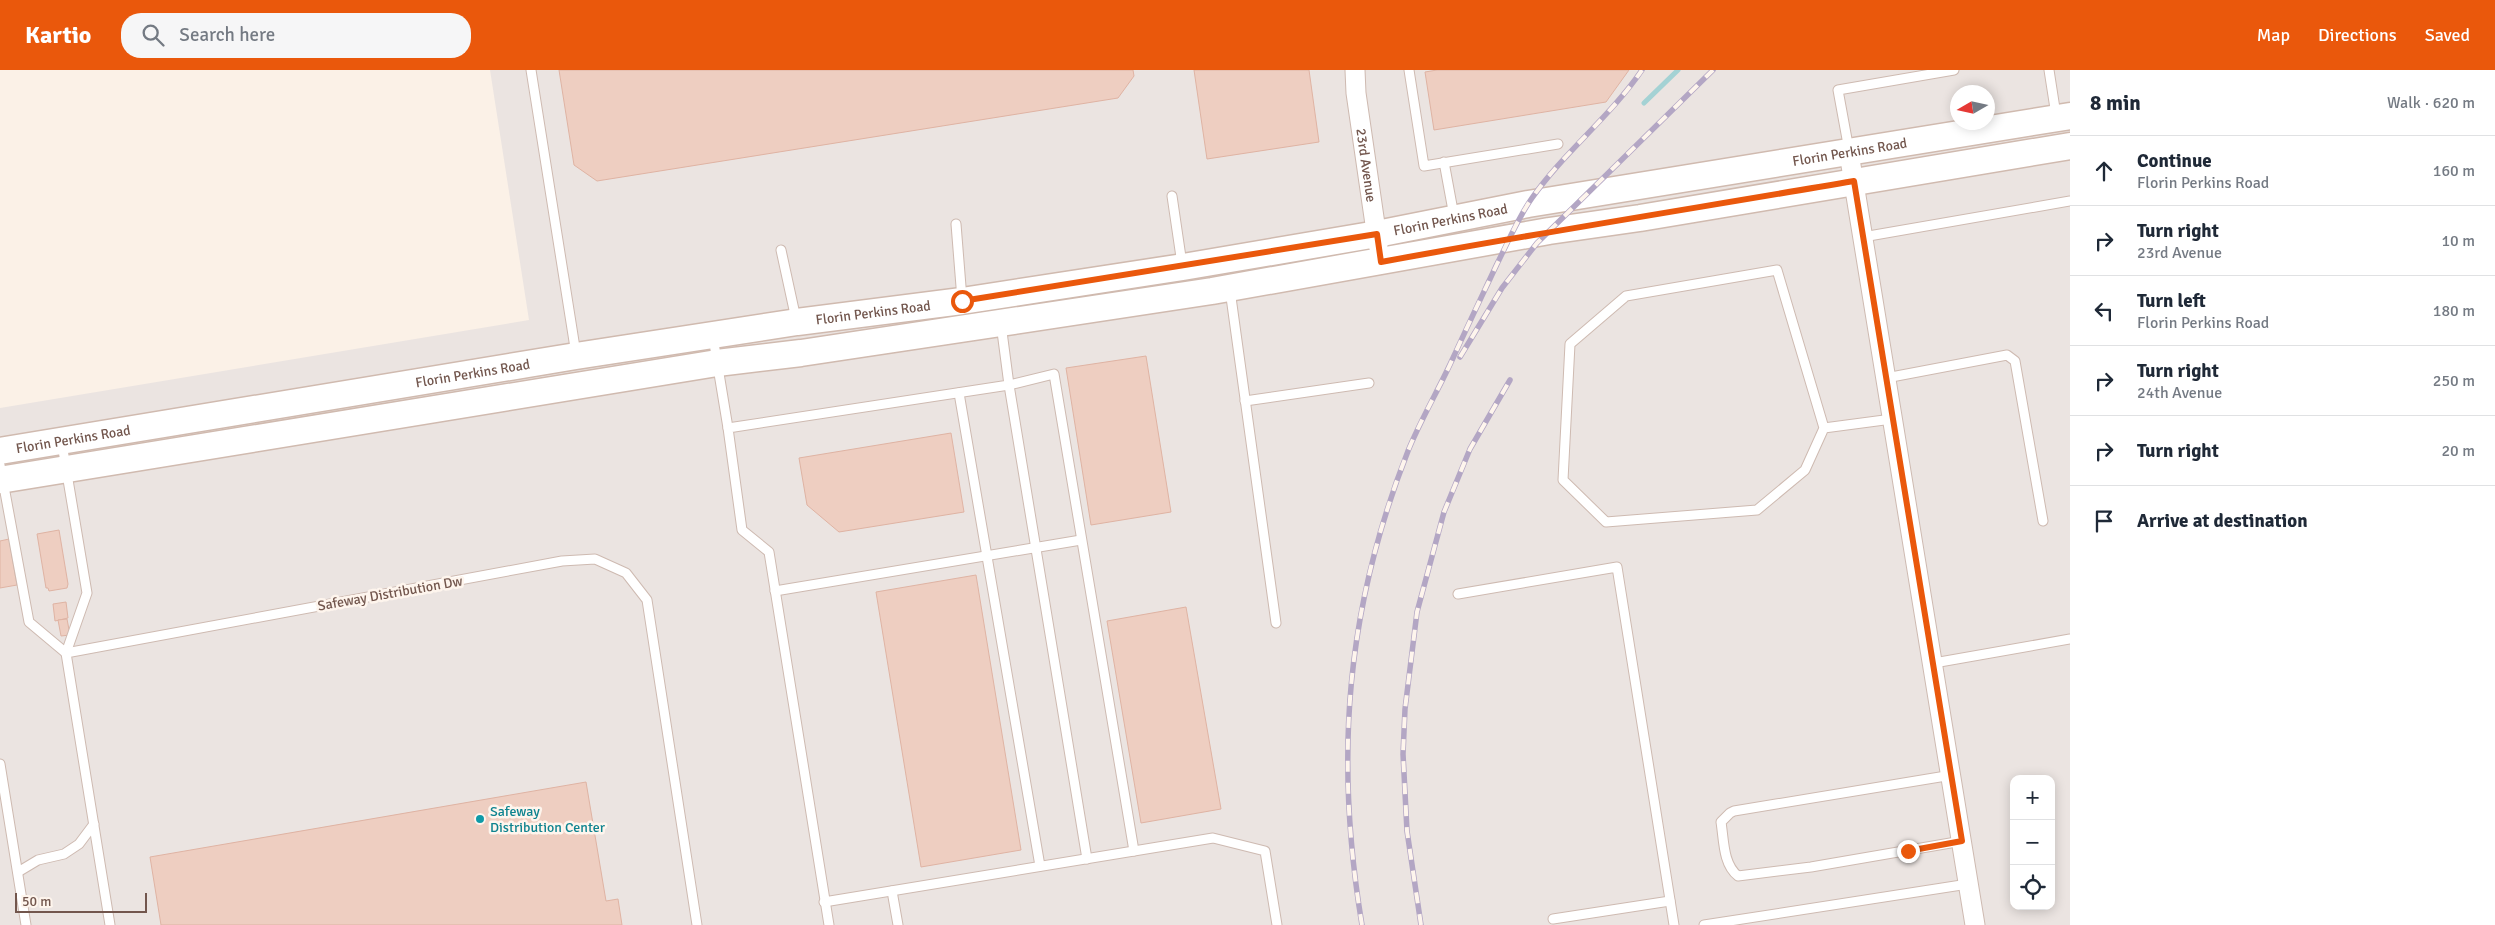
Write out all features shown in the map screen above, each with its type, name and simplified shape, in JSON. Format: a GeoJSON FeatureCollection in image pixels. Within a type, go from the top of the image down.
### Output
{"type":"FeatureCollection","features":[{"type":"Feature","properties":{"kind":"main road","name":"Florin Perkins Road"},"geometry":{"type":"LineString","coordinates":[[0,451],[576,356],[797,322],[962,301],[1183,267],[1377,234],[1652,183],[1849,153],[2063,117]]}},
{"type":"Feature","properties":{"kind":"main road","name":"Florin Perkins Road"},"geometry":{"type":"LineString","coordinates":[[1,475],[66,470],[717,363],[1001,324],[1230,288],[1549,231],[1640,218],[2070,146]]}},
{"type":"Feature","properties":{"kind":"street","name":"23rd Avenue"},"geometry":{"type":"LineString","coordinates":[[1355,70],[1356,93],[1381,262]]}},
{"type":"Feature","properties":{"kind":"street"},"geometry":{"type":"LineString","coordinates":[[1849,153],[1934,663],[1975,925]]}},
{"type":"Feature","properties":{"kind":"lane"},"geometry":{"type":"LineString","coordinates":[[530,70],[576,356]]}},
{"type":"Feature","properties":{"kind":"lane"},"geometry":{"type":"LineString","coordinates":[[1409,70],[1424,166],[1558,144]]}},
{"type":"Feature","properties":{"kind":"lane"},"geometry":{"type":"LineString","coordinates":[[1849,153],[1838,90],[1954,70]]}},
{"type":"Feature","properties":{"kind":"lane"},"geometry":{"type":"LineString","coordinates":[[2049,70],[2063,117]]}},
{"type":"Feature","properties":{"kind":"lane"},"geometry":{"type":"LineString","coordinates":[[1444,162],[1454,219]]}},
{"type":"Feature","properties":{"kind":"lane"},"geometry":{"type":"LineString","coordinates":[[1172,196],[1183,267]]}},
{"type":"Feature","properties":{"kind":"lane"},"geometry":{"type":"LineString","coordinates":[[1863,237],[2070,201]]}},
{"type":"Feature","properties":{"kind":"lane"},"geometry":{"type":"LineString","coordinates":[[956,224],[962,301]]}},
{"type":"Feature","properties":{"kind":"lane"},"geometry":{"type":"LineString","coordinates":[[781,250],[797,322]]}},
{"type":"Feature","properties":{"kind":"lane"},"geometry":{"type":"LineString","coordinates":[[1777,270],[1824,428],[1804,470],[1757,510],[1606,522],[1563,480],[1570,344],[1626,296],[1777,270]]}},
{"type":"Feature","properties":{"kind":"lane"},"geometry":{"type":"LineString","coordinates":[[1230,288],[1276,623]]}},
{"type":"Feature","properties":{"kind":"lane"},"geometry":{"type":"LineString","coordinates":[[1001,324],[1009,385],[1087,859]]}},
{"type":"Feature","properties":{"kind":"lane"},"geometry":{"type":"LineString","coordinates":[[713,336],[742,530],[769,552],[824,902],[830,925]]}},
{"type":"Feature","properties":{"kind":"lane"},"geometry":{"type":"LineString","coordinates":[[1886,378],[2006,354],[2014,362],[2043,521]]}},
{"type":"Feature","properties":{"kind":"lane"},"geometry":{"type":"LineString","coordinates":[[728,428],[1009,385],[1054,374],[1134,851]]}},
{"type":"Feature","properties":{"kind":"lane"},"geometry":{"type":"LineString","coordinates":[[1245,401],[1369,383]]}},
{"type":"Feature","properties":{"kind":"lane"},"geometry":{"type":"LineString","coordinates":[[959,393],[1040,866]]}},
{"type":"Feature","properties":{"kind":"lane"},"geometry":{"type":"LineString","coordinates":[[1824,428],[1892,419]]}},
{"type":"Feature","properties":{"kind":"lane"},"geometry":{"type":"LineString","coordinates":[[61,440],[87,593],[66,653],[110,925]]}},
{"type":"Feature","properties":{"kind":"lane"},"geometry":{"type":"LineString","coordinates":[[1,475],[29,622],[66,653]]}},
{"type":"Feature","properties":{"kind":"lane"},"geometry":{"type":"LineString","coordinates":[[775,591],[1082,540]]}},
{"type":"Feature","properties":{"kind":"lane","name":"Safeway Distribution Dw"},"geometry":{"type":"LineString","coordinates":[[66,653],[562,561],[596,559],[626,573],[647,600],[697,925]]}},
{"type":"Feature","properties":{"kind":"lane"},"geometry":{"type":"LineString","coordinates":[[1458,594],[1617,567],[1674,925]]}},
{"type":"Feature","properties":{"kind":"lane"},"geometry":{"type":"LineString","coordinates":[[1934,663],[2070,640]]}},
{"type":"Feature","properties":{"kind":"lane"},"geometry":{"type":"LineString","coordinates":[[0,764],[26,925]]}},
{"type":"Feature","properties":{"kind":"lane"},"geometry":{"type":"LineString","coordinates":[[1952,775],[1734,811],[1721,822],[1726,859],[1733,872],[1738,876],[1810,867],[1962,841]]}},
{"type":"Feature","properties":{"kind":"lane"},"geometry":{"type":"LineString","coordinates":[[18,872],[38,860],[64,854],[79,844],[94,824]]}},
{"type":"Feature","properties":{"kind":"lane"},"geometry":{"type":"LineString","coordinates":[[824,902],[1213,838],[1265,851],[1277,925]]}},
{"type":"Feature","properties":{"kind":"lane"},"geometry":{"type":"LineString","coordinates":[[1704,925],[1968,884]]}},
{"type":"Feature","properties":{"kind":"lane"},"geometry":{"type":"LineString","coordinates":[[892,890],[898,925]]}},
{"type":"Feature","properties":{"kind":"lane"},"geometry":{"type":"LineString","coordinates":[[1553,919],[1670,901]]}},
{"type":"Feature","properties":{"kind":"shaded area"},"geometry":{"type":"Polygon","coordinates":[[[490,70],[2070,70],[2070,925],[0,925],[0,408],[529,320],[490,70]]]}},
{"type":"Feature","properties":{"kind":"building"},"geometry":{"type":"Polygon","coordinates":[[[559,70],[1133,70],[1134,76],[1118,98],[597,181],[574,165],[559,70]]]}},
{"type":"Feature","properties":{"kind":"building"},"geometry":{"type":"Polygon","coordinates":[[[1194,70],[1309,70],[1319,142],[1207,159],[1194,70]]]}},
{"type":"Feature","properties":{"kind":"building"},"geometry":{"type":"Polygon","coordinates":[[[1437,70],[1629,70],[1606,102],[1434,130],[1425,72],[1437,70]]]}},
{"type":"Feature","properties":{"kind":"building"},"geometry":{"type":"Polygon","coordinates":[[[1146,356],[1171,512],[1091,525],[1066,368],[1146,356]]]}},
{"type":"Feature","properties":{"kind":"building"},"geometry":{"type":"Polygon","coordinates":[[[951,433],[964,512],[839,532],[807,505],[799,458],[951,433]]]}},
{"type":"Feature","properties":{"kind":"building"},"geometry":{"type":"Polygon","coordinates":[[[59,530],[68,584],[67,588],[49,591],[46,588],[37,534],[59,530]]]}},
{"type":"Feature","properties":{"kind":"building"},"geometry":{"type":"Polygon","coordinates":[[[9,539],[17,585],[0,588],[0,541],[9,539]]]}},
{"type":"Feature","properties":{"kind":"building"},"geometry":{"type":"Polygon","coordinates":[[[976,575],[1021,850],[921,867],[876,592],[976,575]]]}},
{"type":"Feature","properties":{"kind":"building"},"geometry":{"type":"Polygon","coordinates":[[[66,602],[68,618],[55,621],[53,604],[66,602]]]}},
{"type":"Feature","properties":{"kind":"building"},"geometry":{"type":"Polygon","coordinates":[[[1186,607],[1221,809],[1141,823],[1107,621],[1186,607]]]}},
{"type":"Feature","properties":{"kind":"building"},"geometry":{"type":"Polygon","coordinates":[[[67,619],[70,635],[61,636],[58,620],[67,619]]]}},
{"type":"Feature","properties":{"kind":"building","name":"Safeway Distribution Center"},"geometry":{"type":"Polygon","coordinates":[[[586,782],[606,901],[618,899],[622,925],[161,925],[150,857],[586,782]]]}},
{"type":"Feature","properties":{"kind":"waterway"},"geometry":{"type":"LineString","coordinates":[[1644,103],[1678,70]]}},
{"type":"Feature","properties":{"kind":"railway"},"geometry":{"type":"LineString","coordinates":[[1362,925],[1353,863],[1349,802],[1348,743],[1351,684],[1359,626],[1371,568],[1387,510],[1413,439],[1522,214],[1558,165],[1616,103],[1642,70]]}},
{"type":"Feature","properties":{"kind":"railway"},"geometry":{"type":"LineString","coordinates":[[1460,357],[1502,288],[1537,243],[1713,70]]}},
{"type":"Feature","properties":{"kind":"railway"},"geometry":{"type":"LineString","coordinates":[[1421,925],[1407,831],[1403,754],[1405,709],[1417,612],[1444,512],[1470,449],[1510,380]]}},
{"type":"Feature","properties":{"kind":"place","name":"Safeway Distribution Center"},"geometry":{"type":"Point","coordinates":[480,819]}},
{"type":"Feature","properties":{"kind":"route"},"geometry":{"type":"LineString","coordinates":[[962,301],[1183,267],[1377,234],[1381,262],[1549,231],[1640,218],[1854,181],[1962,841],[1908,851]]}}]}
